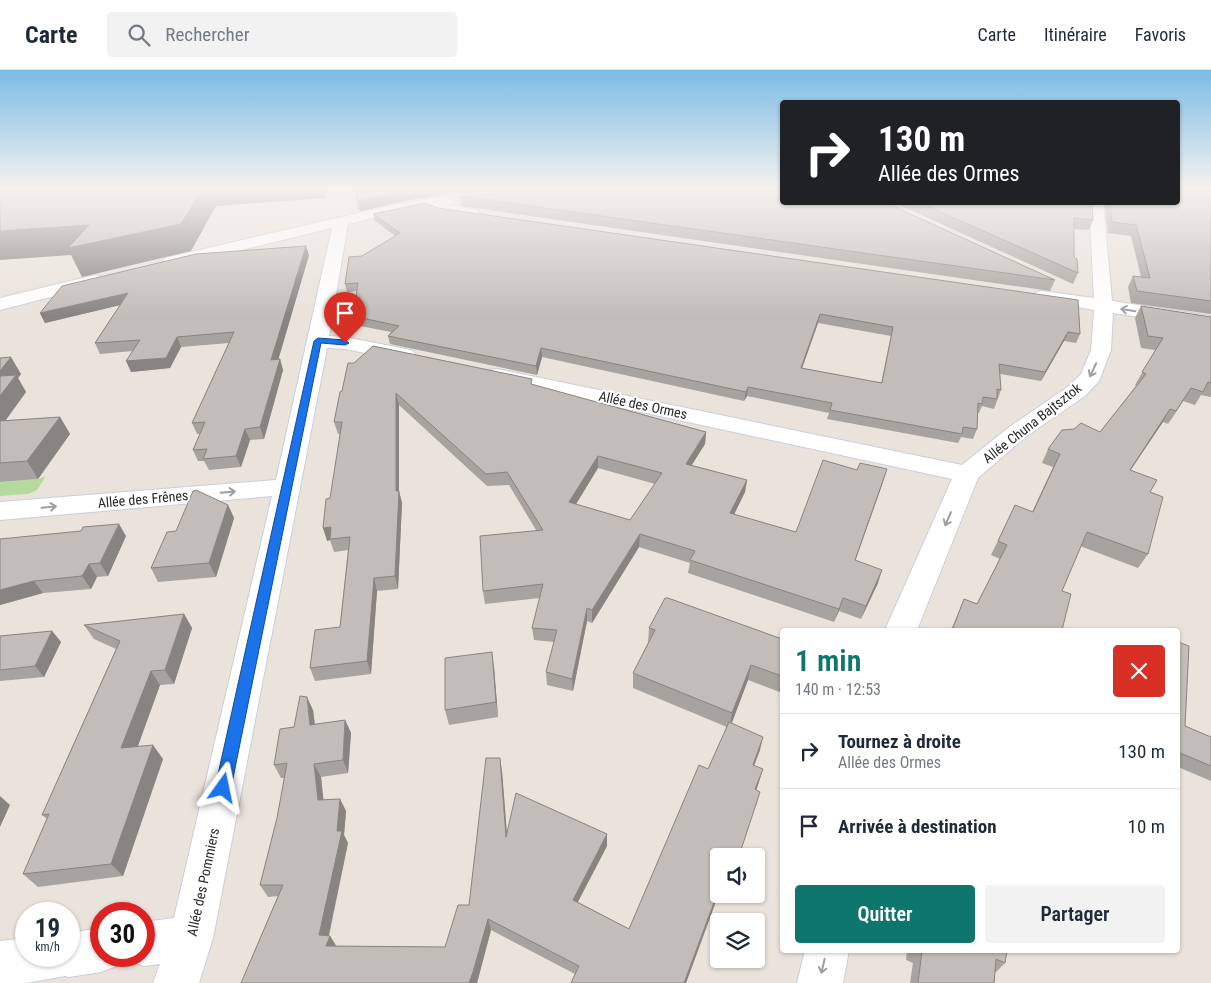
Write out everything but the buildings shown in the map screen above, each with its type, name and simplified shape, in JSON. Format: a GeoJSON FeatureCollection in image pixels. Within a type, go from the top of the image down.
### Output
{"type":"FeatureCollection","features":[{"type":"Feature","properties":{"kind":"street"},"geometry":{"type":"LineString","coordinates":[[156,265],[301,231]]}},
{"type":"Feature","properties":{"kind":"street","name":"Allée des Pommiers"},"geometry":{"type":"LineString","coordinates":[[176,983],[191,938],[318,341],[339,231]]}},
{"type":"Feature","properties":{"kind":"street","name":"Allée Chuna Bajtsztok"},"geometry":{"type":"LineString","coordinates":[[903,628],[967,474],[1016,433],[1077,391],[1091,376],[1101,350],[1103,306],[1098,231]]}},
{"type":"Feature","properties":{"kind":"street"},"geometry":{"type":"LineString","coordinates":[[0,304],[110,277]]}},
{"type":"Feature","properties":{"kind":"street"},"geometry":{"type":"LineString","coordinates":[[1050,282],[1103,306]]}},
{"type":"Feature","properties":{"kind":"street"},"geometry":{"type":"LineString","coordinates":[[1031,295],[1211,322]]}},
{"type":"Feature","properties":{"kind":"street"},"geometry":{"type":"LineString","coordinates":[[318,341],[345,343],[423,359]]}},
{"type":"Feature","properties":{"kind":"street","name":"Allée des Ormes"},"geometry":{"type":"LineString","coordinates":[[481,371],[967,474]]}},
{"type":"Feature","properties":{"kind":"street","name":"Allée des Frênes"},"geometry":{"type":"LineString","coordinates":[[0,511],[287,487]]}},
{"type":"Feature","properties":{"kind":"street"},"geometry":{"type":"LineString","coordinates":[[155,943],[191,938]]}},
{"type":"Feature","properties":{"kind":"street"},"geometry":{"type":"LineString","coordinates":[[820,983],[826,953]]}},
{"type":"Feature","properties":{"kind":"street"},"geometry":{"type":"LineString","coordinates":[[0,964],[15,962]]}},
{"type":"Feature","properties":{"kind":"green space"},"geometry":{"type":"Polygon","coordinates":[[[46,476],[37,490],[28,494],[0,496],[0,482],[39,479],[46,476]]]}},
{"type":"Feature","properties":{"kind":"route"},"geometry":{"type":"LineString","coordinates":[[223,788],[318,341],[345,343]]}}]}
